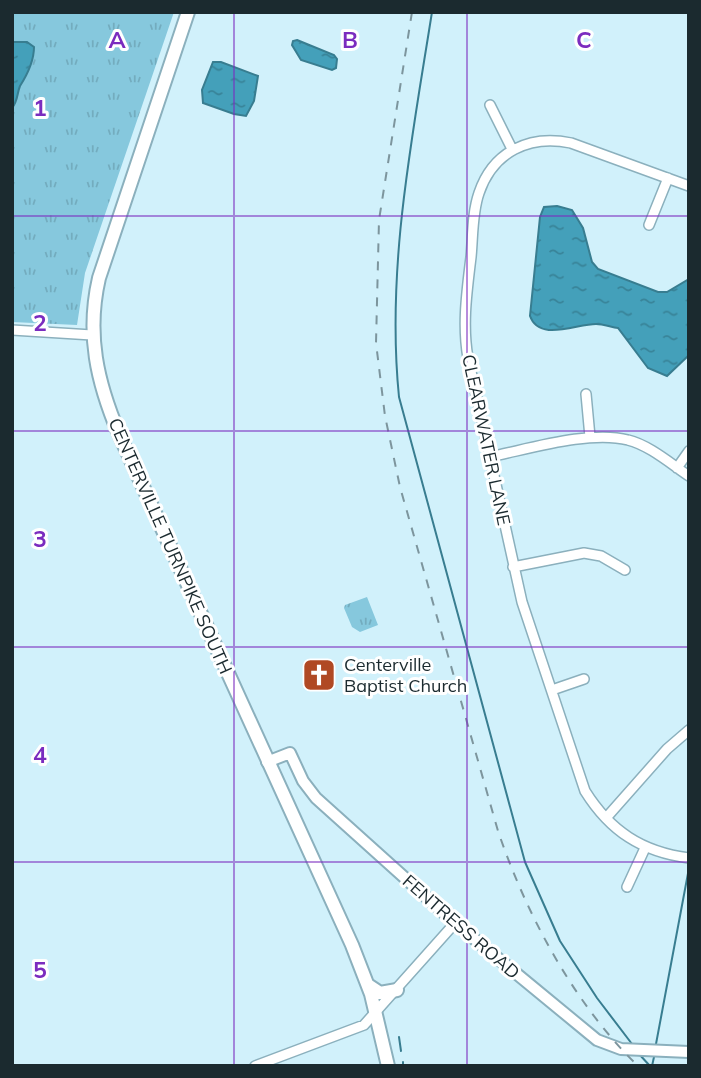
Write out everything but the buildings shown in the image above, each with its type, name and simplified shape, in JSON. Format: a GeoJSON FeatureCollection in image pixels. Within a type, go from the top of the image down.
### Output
{"type":"FeatureCollection","features":[{"type":"Feature","properties":{"kind":"main road","name":"CENTERVILLE TURNPIKE SOUTH"},"geometry":{"type":"LineString","coordinates":[[188,12],[106,253],[95,293],[92,335],[98,375],[114,423],[368,985],[388,1066]]}},
{"type":"Feature","properties":{"kind":"main road"},"geometry":{"type":"LineString","coordinates":[[368,985],[380,993],[397,990]]}},
{"type":"Feature","properties":{"kind":"street"},"geometry":{"type":"LineString","coordinates":[[490,105],[512,149],[527,142],[556,139],[571,142],[689,187]]}},
{"type":"Feature","properties":{"kind":"street","name":"CLEARWATER LANE"},"geometry":{"type":"LineString","coordinates":[[512,149],[491,168],[478,195],[465,311],[465,342],[513,567],[522,602],[585,791],[594,806],[620,832],[645,848],[689,858]]}},
{"type":"Feature","properties":{"kind":"street"},"geometry":{"type":"LineString","coordinates":[[649,225],[667,178]]}},
{"type":"Feature","properties":{"kind":"street"},"geometry":{"type":"LineString","coordinates":[[12,330],[92,335]]}},
{"type":"Feature","properties":{"kind":"street"},"geometry":{"type":"LineString","coordinates":[[586,394],[590,437]]}},
{"type":"Feature","properties":{"kind":"street"},"geometry":{"type":"LineString","coordinates":[[489,457],[590,437],[630,440],[689,476]]}},
{"type":"Feature","properties":{"kind":"street"},"geometry":{"type":"LineString","coordinates":[[677,468],[689,451]]}},
{"type":"Feature","properties":{"kind":"street"},"geometry":{"type":"LineString","coordinates":[[513,567],[584,553],[601,556],[625,570]]}},
{"type":"Feature","properties":{"kind":"street"},"geometry":{"type":"LineString","coordinates":[[552,690],[584,679]]}},
{"type":"Feature","properties":{"kind":"street"},"geometry":{"type":"LineString","coordinates":[[606,818],[667,749],[689,730]]}},
{"type":"Feature","properties":{"kind":"street","name":"FENTRESS ROAD"},"geometry":{"type":"LineString","coordinates":[[267,762],[290,752],[311,793],[455,923],[597,1041],[621,1049],[689,1052]]}},
{"type":"Feature","properties":{"kind":"street"},"geometry":{"type":"LineString","coordinates":[[627,887],[645,848]]}},
{"type":"Feature","properties":{"kind":"street"},"geometry":{"type":"LineString","coordinates":[[255,1066],[361,1027],[455,923]]}},
{"type":"Feature","properties":{"kind":"green space"},"geometry":{"type":"Polygon","coordinates":[[[12,12],[174,12],[85,273],[77,325],[12,322],[12,12]]]}},
{"type":"Feature","properties":{"kind":"green space"},"geometry":{"type":"Polygon","coordinates":[[[367,597],[378,625],[360,632],[352,627],[344,608],[345,605],[367,597]]]}},
{"type":"Feature","properties":{"kind":"water"},"geometry":{"type":"Polygon","coordinates":[[[297,40],[334,55],[337,59],[336,68],[332,70],[301,60],[292,45],[293,41],[297,40]]]}},
{"type":"Feature","properties":{"kind":"water"},"geometry":{"type":"Polygon","coordinates":[[[12,42],[27,42],[34,47],[30,68],[12,108],[12,42]]]}},
{"type":"Feature","properties":{"kind":"water"},"geometry":{"type":"Polygon","coordinates":[[[213,62],[221,62],[258,76],[254,101],[246,116],[203,103],[202,90],[213,62]]]}},
{"type":"Feature","properties":{"kind":"water"},"geometry":{"type":"Polygon","coordinates":[[[557,206],[572,210],[583,228],[592,262],[598,269],[658,292],[667,292],[689,279],[689,355],[667,376],[648,368],[618,328],[596,324],[550,330],[535,324],[530,316],[540,217],[544,207],[557,206]]]}},
{"type":"Feature","properties":{"kind":"waterway"},"geometry":{"type":"LineString","coordinates":[[432,12],[409,156],[398,252],[396,349],[399,397],[525,862],[560,941],[597,998],[632,1044]]}},
{"type":"Feature","properties":{"kind":"waterway"},"geometry":{"type":"LineString","coordinates":[[656,1044],[689,868]]}},
{"type":"Feature","properties":{"kind":"waterway"},"geometry":{"type":"LineString","coordinates":[[399,1037],[401,1051]]}},
{"type":"Feature","properties":{"kind":"waterway"},"geometry":{"type":"LineString","coordinates":[[639,1054],[650,1066]]}},
{"type":"Feature","properties":{"kind":"waterway"},"geometry":{"type":"LineString","coordinates":[[652,1066],[654,1057]]}},
{"type":"Feature","properties":{"kind":"railway"},"geometry":{"type":"LineString","coordinates":[[412,12],[379,220],[376,343],[385,416],[400,487],[509,862],[554,956],[593,1015],[638,1066]]}},
{"type":"Feature","properties":{"kind":"place","name":"Centerville Baptist Church"},"geometry":{"type":"Point","coordinates":[319,675]}}]}
